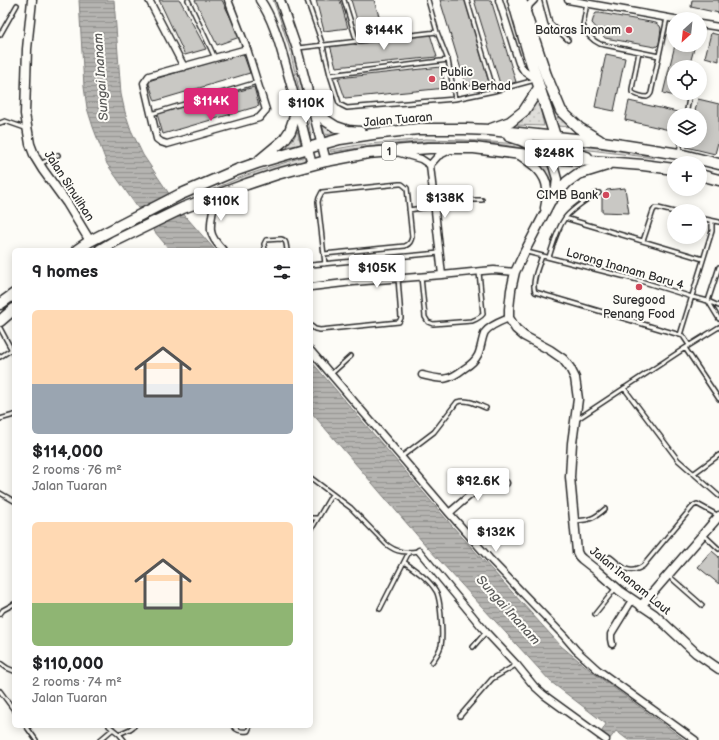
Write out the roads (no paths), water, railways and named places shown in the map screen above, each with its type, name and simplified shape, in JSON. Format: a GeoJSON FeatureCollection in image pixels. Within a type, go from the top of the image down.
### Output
{"type":"FeatureCollection","features":[{"type":"Feature","properties":{"kind":"main road"},"geometry":{"type":"LineString","coordinates":[[513,0],[554,136],[560,144],[575,154],[612,163]]}},
{"type":"Feature","properties":{"kind":"main road"},"geometry":{"type":"LineString","coordinates":[[521,0],[546,75],[561,110],[579,128],[603,142]]}},
{"type":"Feature","properties":{"kind":"main road"},"geometry":{"type":"LineString","coordinates":[[490,130],[510,122],[524,111],[538,84]]}},
{"type":"Feature","properties":{"kind":"main road"},"geometry":{"type":"LineString","coordinates":[[310,100],[325,120],[336,127],[348,131],[373,134]]}},
{"type":"Feature","properties":{"kind":"main road"},"geometry":{"type":"LineString","coordinates":[[257,163],[284,140],[290,131],[298,108]]}},
{"type":"Feature","properties":{"kind":"main road","name":"Jalan Tuaran"},"geometry":{"type":"LineString","coordinates":[[80,248],[90,241],[179,195],[237,170],[340,139],[373,134],[418,129],[490,130],[603,142],[679,154],[719,164]]}},
{"type":"Feature","properties":{"kind":"main road"},"geometry":{"type":"LineString","coordinates":[[490,130],[521,140],[538,148],[551,158]]}},
{"type":"Feature","properties":{"kind":"main road","name":"1"},"geometry":{"type":"LineString","coordinates":[[103,248],[183,208],[216,195],[277,174],[326,161],[368,153],[429,148],[474,148],[551,158],[667,168]]}},
{"type":"Feature","properties":{"kind":"main road"},"geometry":{"type":"LineString","coordinates":[[552,199],[567,182],[578,174],[612,163]]}},
{"type":"Feature","properties":{"kind":"main road"},"geometry":{"type":"LineString","coordinates":[[707,177],[719,180]]}},
{"type":"Feature","properties":{"kind":"main road"},"geometry":{"type":"LineString","coordinates":[[0,304],[12,295]]}},
{"type":"Feature","properties":{"kind":"main road"},"geometry":{"type":"LineString","coordinates":[[0,321],[12,313]]}},
{"type":"Feature","properties":{"kind":"street","name":"Jalan Sinulihan"},"geometry":{"type":"LineString","coordinates":[[32,0],[27,49],[24,114],[30,144],[35,157],[67,203],[90,241]]}},
{"type":"Feature","properties":{"kind":"street"},"geometry":{"type":"LineString","coordinates":[[149,0],[184,66]]}},
{"type":"Feature","properties":{"kind":"street"},"geometry":{"type":"LineString","coordinates":[[228,0],[246,49],[266,110],[259,118],[167,144],[160,142],[151,114],[144,83],[149,76],[246,49]]}},
{"type":"Feature","properties":{"kind":"street"},"geometry":{"type":"LineString","coordinates":[[260,0],[267,12],[276,34],[298,108],[312,165]]}},
{"type":"Feature","properties":{"kind":"street"},"geometry":{"type":"LineString","coordinates":[[280,0],[296,48],[326,161]]}},
{"type":"Feature","properties":{"kind":"street"},"geometry":{"type":"LineString","coordinates":[[499,0],[519,63],[524,71],[538,84]]}},
{"type":"Feature","properties":{"kind":"street"},"geometry":{"type":"LineString","coordinates":[[525,14],[529,5],[534,0]]}},
{"type":"Feature","properties":{"kind":"street"},"geometry":{"type":"LineString","coordinates":[[568,0],[667,18]]}},
{"type":"Feature","properties":{"kind":"street"},"geometry":{"type":"LineString","coordinates":[[707,25],[719,27]]}},
{"type":"Feature","properties":{"kind":"street"},"geometry":{"type":"LineString","coordinates":[[442,275],[430,165],[438,156],[453,148]]}},
{"type":"Feature","properties":{"kind":"street"},"geometry":{"type":"LineString","coordinates":[[392,151],[421,159],[430,165]]}},
{"type":"Feature","properties":{"kind":"street"},"geometry":{"type":"LineString","coordinates":[[518,154],[537,167],[544,177],[548,189],[545,214]]}},
{"type":"Feature","properties":{"kind":"street"},"geometry":{"type":"LineString","coordinates":[[422,375],[439,379],[451,378],[458,374],[471,364],[478,355],[485,332],[497,323],[509,318],[509,299],[515,272],[545,214],[556,187],[557,178],[551,158]]}},
{"type":"Feature","properties":{"kind":"street"},"geometry":{"type":"LineString","coordinates":[[216,195],[211,231],[222,248]]}},
{"type":"Feature","properties":{"kind":"street"},"geometry":{"type":"LineString","coordinates":[[313,287],[479,271],[494,270],[515,272]]}},
{"type":"Feature","properties":{"kind":"street","name":"Jalan Inanam Laut"},"geometry":{"type":"LineString","coordinates":[[509,318],[516,329],[524,336],[563,359],[575,378],[578,399],[572,443],[570,477],[576,545],[579,556],[616,588],[654,614],[696,653],[719,668]]}},
{"type":"Feature","properties":{"kind":"street"},"geometry":{"type":"LineString","coordinates":[[313,353],[449,514],[576,650],[598,670],[695,740]]}},
{"type":"Feature","properties":{"kind":"street"},"geometry":{"type":"LineString","coordinates":[[449,514],[479,489],[498,482],[506,483]]}},
{"type":"Feature","properties":{"kind":"street"},"geometry":{"type":"LineString","coordinates":[[641,606],[719,516]]}},
{"type":"Feature","properties":{"kind":"street"},"geometry":{"type":"LineString","coordinates":[[419,551],[486,632],[517,665],[534,686],[544,695],[606,740]]}},
{"type":"Feature","properties":{"kind":"street"},"geometry":{"type":"LineString","coordinates":[[612,644],[610,634],[632,600]]}},
{"type":"Feature","properties":{"kind":"lane"},"geometry":{"type":"LineString","coordinates":[[188,0],[215,58]]}},
{"type":"Feature","properties":{"kind":"lane"},"geometry":{"type":"LineString","coordinates":[[307,0],[323,46],[330,75],[339,102],[347,108],[455,99],[538,84]]}},
{"type":"Feature","properties":{"kind":"lane"},"geometry":{"type":"LineString","coordinates":[[344,0],[357,42]]}},
{"type":"Feature","properties":{"kind":"lane"},"geometry":{"type":"LineString","coordinates":[[428,0],[437,32],[448,60],[455,99]]}},
{"type":"Feature","properties":{"kind":"lane"},"geometry":{"type":"LineString","coordinates":[[467,0],[494,91]]}},
{"type":"Feature","properties":{"kind":"lane"},"geometry":{"type":"LineString","coordinates":[[544,0],[550,23],[568,40]]}},
{"type":"Feature","properties":{"kind":"lane"},"geometry":{"type":"LineString","coordinates":[[587,3],[584,28],[595,41],[600,44],[659,56]]}},
{"type":"Feature","properties":{"kind":"lane"},"geometry":{"type":"LineString","coordinates":[[0,35],[17,5]]}},
{"type":"Feature","properties":{"kind":"lane"},"geometry":{"type":"LineString","coordinates":[[639,52],[632,92],[647,97],[651,93],[667,18]]}},
{"type":"Feature","properties":{"kind":"lane"},"geometry":{"type":"LineString","coordinates":[[296,48],[437,32]]}},
{"type":"Feature","properties":{"kind":"lane"},"geometry":{"type":"LineString","coordinates":[[330,75],[448,60]]}},
{"type":"Feature","properties":{"kind":"lane"},"geometry":{"type":"LineString","coordinates":[[151,114],[257,82]]}},
{"type":"Feature","properties":{"kind":"lane"},"geometry":{"type":"LineString","coordinates":[[0,123],[5,121],[27,129]]}},
{"type":"Feature","properties":{"kind":"lane"},"geometry":{"type":"LineString","coordinates":[[679,154],[680,148]]}},
{"type":"Feature","properties":{"kind":"lane"},"geometry":{"type":"LineString","coordinates":[[40,164],[58,155]]}},
{"type":"Feature","properties":{"kind":"lane"},"geometry":{"type":"LineString","coordinates":[[324,254],[405,246],[410,243],[412,237],[407,188],[402,184],[322,192],[318,202],[325,264]]}},
{"type":"Feature","properties":{"kind":"lane"},"geometry":{"type":"LineString","coordinates":[[549,257],[552,245],[565,218],[592,196],[599,193]]}},
{"type":"Feature","properties":{"kind":"lane"},"geometry":{"type":"LineString","coordinates":[[409,210],[434,203],[482,200]]}},
{"type":"Feature","properties":{"kind":"lane"},"geometry":{"type":"LineString","coordinates":[[643,241],[655,208],[667,210]]}},
{"type":"Feature","properties":{"kind":"lane"},"geometry":{"type":"LineString","coordinates":[[565,218],[703,259]]}},
{"type":"Feature","properties":{"kind":"lane"},"geometry":{"type":"LineString","coordinates":[[707,220],[719,222]]}},
{"type":"Feature","properties":{"kind":"lane"},"geometry":{"type":"LineString","coordinates":[[680,335],[712,231],[712,221]]}},
{"type":"Feature","properties":{"kind":"lane"},"geometry":{"type":"LineString","coordinates":[[265,248],[264,244],[266,240],[281,238],[285,241],[287,248]]}},
{"type":"Feature","properties":{"kind":"lane","name":"Lorong Inanam Baru 4"},"geometry":{"type":"LineString","coordinates":[[525,251],[634,279],[719,306]]}},
{"type":"Feature","properties":{"kind":"lane"},"geometry":{"type":"LineString","coordinates":[[313,265],[439,253]]}},
{"type":"Feature","properties":{"kind":"lane"},"geometry":{"type":"LineString","coordinates":[[542,256],[534,283],[535,292],[683,336],[689,345]]}},
{"type":"Feature","properties":{"kind":"lane"},"geometry":{"type":"LineString","coordinates":[[719,267],[708,302],[719,320]]}},
{"type":"Feature","properties":{"kind":"lane"},"geometry":{"type":"LineString","coordinates":[[421,277],[425,317],[428,322],[433,324],[472,321],[481,317],[483,314],[479,271]]}},
{"type":"Feature","properties":{"kind":"lane"},"geometry":{"type":"LineString","coordinates":[[313,327],[320,330],[399,322],[398,278]]}},
{"type":"Feature","properties":{"kind":"lane"},"geometry":{"type":"LineString","coordinates":[[575,421],[689,345],[719,327]]}},
{"type":"Feature","properties":{"kind":"lane"},"geometry":{"type":"LineString","coordinates":[[0,328],[12,350],[0,357]]}},
{"type":"Feature","properties":{"kind":"lane"},"geometry":{"type":"LineString","coordinates":[[685,348],[719,399]]}},
{"type":"Feature","properties":{"kind":"lane"},"geometry":{"type":"LineString","coordinates":[[331,374],[351,356]]}},
{"type":"Feature","properties":{"kind":"lane"},"geometry":{"type":"LineString","coordinates":[[624,388],[678,460],[719,496]]}},
{"type":"Feature","properties":{"kind":"lane"},"geometry":{"type":"LineString","coordinates":[[401,457],[434,432],[457,402],[462,400],[468,401],[486,408]]}},
{"type":"Feature","properties":{"kind":"lane"},"geometry":{"type":"LineString","coordinates":[[0,419],[12,416]]}},
{"type":"Feature","properties":{"kind":"lane"},"geometry":{"type":"LineString","coordinates":[[693,474],[719,455]]}},
{"type":"Feature","properties":{"kind":"lane"},"geometry":{"type":"LineString","coordinates":[[313,480],[351,508],[391,549],[400,552],[419,551]]}},
{"type":"Feature","properties":{"kind":"lane"},"geometry":{"type":"LineString","coordinates":[[0,493],[12,500]]}},
{"type":"Feature","properties":{"kind":"lane"},"geometry":{"type":"LineString","coordinates":[[313,527],[332,494]]}},
{"type":"Feature","properties":{"kind":"lane"},"geometry":{"type":"LineString","coordinates":[[610,557],[624,568],[629,570],[638,570],[693,506],[698,504],[719,516]]}},
{"type":"Feature","properties":{"kind":"lane"},"geometry":{"type":"LineString","coordinates":[[575,522],[585,521],[596,517],[605,509]]}},
{"type":"Feature","properties":{"kind":"lane"},"geometry":{"type":"LineString","coordinates":[[313,518],[318,518]]}},
{"type":"Feature","properties":{"kind":"lane"},"geometry":{"type":"LineString","coordinates":[[703,534],[719,549]]}},
{"type":"Feature","properties":{"kind":"lane"},"geometry":{"type":"LineString","coordinates":[[380,609],[409,552]]}},
{"type":"Feature","properties":{"kind":"lane"},"geometry":{"type":"LineString","coordinates":[[404,562],[426,579],[437,592],[442,628],[441,644],[439,653],[432,662]]}},
{"type":"Feature","properties":{"kind":"lane"},"geometry":{"type":"LineString","coordinates":[[667,575],[702,606]]}},
{"type":"Feature","properties":{"kind":"lane"},"geometry":{"type":"LineString","coordinates":[[595,614],[616,588]]}},
{"type":"Feature","properties":{"kind":"lane"},"geometry":{"type":"LineString","coordinates":[[0,614],[3,610],[12,605]]}},
{"type":"Feature","properties":{"kind":"lane"},"geometry":{"type":"LineString","coordinates":[[473,647],[486,632]]}},
{"type":"Feature","properties":{"kind":"lane"},"geometry":{"type":"LineString","coordinates":[[0,663],[12,670]]}},
{"type":"Feature","properties":{"kind":"lane"},"geometry":{"type":"LineString","coordinates":[[460,716],[492,679],[517,665]]}},
{"type":"Feature","properties":{"kind":"lane"},"geometry":{"type":"LineString","coordinates":[[0,691],[12,706]]}},
{"type":"Feature","properties":{"kind":"lane"},"geometry":{"type":"LineString","coordinates":[[27,728],[36,740]]}},
{"type":"Feature","properties":{"kind":"lane"},"geometry":{"type":"LineString","coordinates":[[119,734],[131,728]]}},
{"type":"Feature","properties":{"kind":"lane"},"geometry":{"type":"LineString","coordinates":[[234,728],[242,732],[248,730],[249,728]]}},
{"type":"Feature","properties":{"kind":"lane"},"geometry":{"type":"LineString","coordinates":[[100,740],[113,729],[124,740]]}},
{"type":"Feature","properties":{"kind":"water","name":"Sungai Inanam"},"geometry":{"type":"Polygon","coordinates":[[[79,0],[114,0],[121,94],[131,130],[143,155],[180,210],[213,248],[168,248],[154,231],[107,164],[87,108],[84,87],[79,0]]]}},
{"type":"Feature","properties":{"kind":"water","name":"Sungai Inanam"},"geometry":{"type":"Polygon","coordinates":[[[313,363],[453,527],[561,646],[595,674],[685,740],[628,740],[616,731],[609,740],[597,740],[606,724],[551,682],[428,548],[313,414],[313,363]]]}},
{"type":"Feature","properties":{"kind":"place","name":"Bataras Inanam"},"geometry":{"type":"Point","coordinates":[629,30]}},
{"type":"Feature","properties":{"kind":"place","name":"Public Bank Berhad"},"geometry":{"type":"Point","coordinates":[432,79]}},
{"type":"Feature","properties":{"kind":"place","name":"CIMB Bank"},"geometry":{"type":"Point","coordinates":[606,195]}},
{"type":"Feature","properties":{"kind":"place","name":"Suregood Penang Food"},"geometry":{"type":"Point","coordinates":[639,287]}}]}
